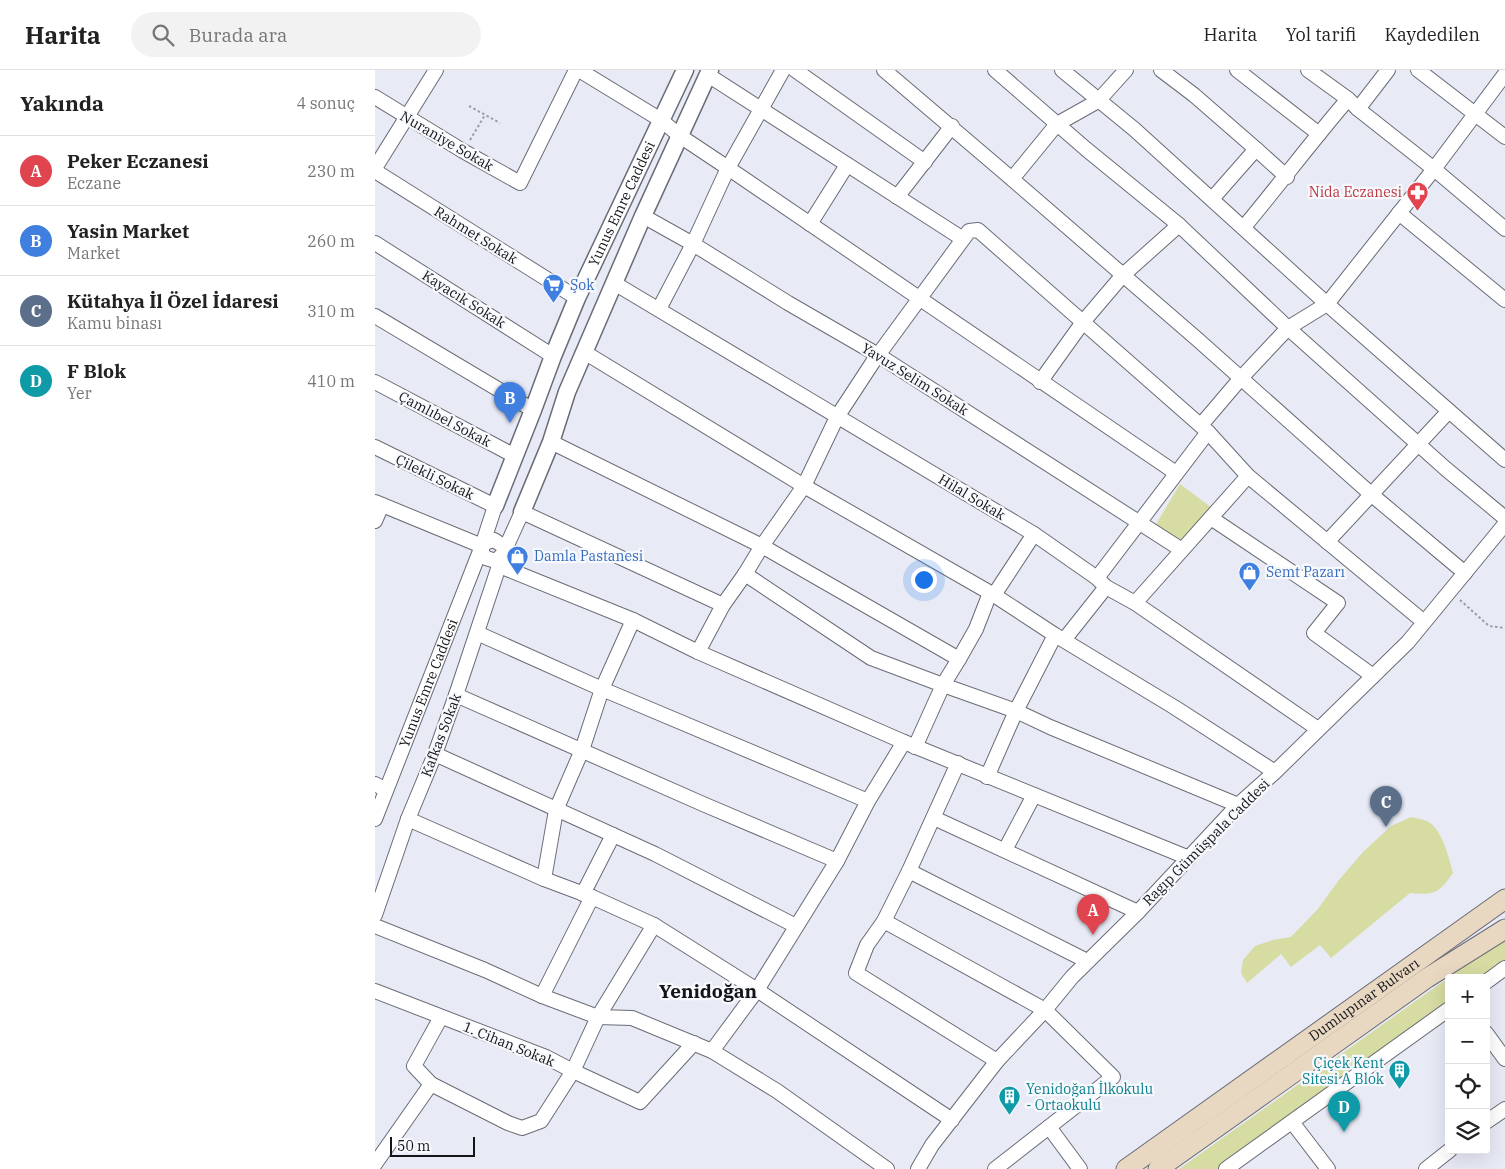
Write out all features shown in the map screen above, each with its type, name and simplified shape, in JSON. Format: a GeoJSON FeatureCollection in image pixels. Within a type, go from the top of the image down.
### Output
{"type":"FeatureCollection","features":[{"type":"Feature","properties":{"kind":"main road","name":"Dumlupınar Bulvarı"},"geometry":{"type":"LineString","coordinates":[[1126,1169],[1505,899]]}},
{"type":"Feature","properties":{"kind":"main road","name":"Dumlupınar Bulvarı"},"geometry":{"type":"LineString","coordinates":[[1158,1169],[1427,978],[1505,929]]}},
{"type":"Feature","properties":{"kind":"street"},"geometry":{"type":"LineString","coordinates":[[375,169],[436,70]]}},
{"type":"Feature","properties":{"kind":"street"},"geometry":{"type":"LineString","coordinates":[[578,70],[661,120],[680,136],[1176,474]]}},
{"type":"Feature","properties":{"kind":"street","name":"Nuraniye Sokak"},"geometry":{"type":"LineString","coordinates":[[375,97],[463,151],[520,183],[578,70]]}},
{"type":"Feature","properties":{"kind":"street","name":"Yunus Emre Caddesi"},"geometry":{"type":"LineString","coordinates":[[375,819],[381,787],[482,546],[495,506],[577,298],[685,70]]}},
{"type":"Feature","properties":{"kind":"street"},"geometry":{"type":"LineString","coordinates":[[659,309],[693,244],[728,168],[783,70]]}},
{"type":"Feature","properties":{"kind":"street"},"geometry":{"type":"LineString","coordinates":[[795,70],[925,162]]}},
{"type":"Feature","properties":{"kind":"street"},"geometry":{"type":"LineString","coordinates":[[884,70],[952,126],[1372,495],[1465,573]]}},
{"type":"Feature","properties":{"kind":"street"},"geometry":{"type":"LineString","coordinates":[[995,70],[1179,225],[1288,328],[1505,518]]}},
{"type":"Feature","properties":{"kind":"street"},"geometry":{"type":"LineString","coordinates":[[1062,70],[1134,129],[1327,304],[1505,460]]}},
{"type":"Feature","properties":{"kind":"street"},"geometry":{"type":"LineString","coordinates":[[1012,179],[1057,124],[1098,101],[1125,70]]}},
{"type":"Feature","properties":{"kind":"street"},"geometry":{"type":"LineString","coordinates":[[1161,70],[1178,75],[1287,177]]}},
{"type":"Feature","properties":{"kind":"street"},"geometry":{"type":"LineString","coordinates":[[1237,70],[1319,134]]}},
{"type":"Feature","properties":{"kind":"street"},"geometry":{"type":"LineString","coordinates":[[1308,70],[1434,169],[1505,229]]}},
{"type":"Feature","properties":{"kind":"street"},"geometry":{"type":"LineString","coordinates":[[1244,227],[1287,177],[1319,134],[1388,70]]}},
{"type":"Feature","properties":{"kind":"street"},"geometry":{"type":"LineString","coordinates":[[1418,70],[1505,137]]}},
{"type":"Feature","properties":{"kind":"street"},"geometry":{"type":"LineString","coordinates":[[723,605],[522,512],[551,442],[567,392],[584,352],[643,216],[709,72],[761,110],[963,239]]}},
{"type":"Feature","properties":{"kind":"street"},"geometry":{"type":"LineString","coordinates":[[987,777],[1016,712],[1059,638],[1101,583],[1139,523],[1176,474],[1205,428],[1241,378],[1288,328],[1327,304],[1434,169],[1505,74]]}},
{"type":"Feature","properties":{"kind":"street"},"geometry":{"type":"LineString","coordinates":[[897,197],[952,126]]}},
{"type":"Feature","properties":{"kind":"street"},"geometry":{"type":"LineString","coordinates":[[1212,200],[1255,149]]}},
{"type":"Feature","properties":{"kind":"street"},"geometry":{"type":"LineString","coordinates":[[810,224],[847,165]]}},
{"type":"Feature","properties":{"kind":"street","name":"Rahmet Sokak"},"geometry":{"type":"LineString","coordinates":[[375,169],[577,298]]}},
{"type":"Feature","properties":{"kind":"street"},"geometry":{"type":"LineString","coordinates":[[1399,212],[1505,300]]}},
{"type":"Feature","properties":{"kind":"street","name":"Yavuz Selim Sokak"},"geometry":{"type":"LineString","coordinates":[[643,216],[693,244],[878,356],[1182,550]]}},
{"type":"Feature","properties":{"kind":"street"},"geometry":{"type":"LineString","coordinates":[[1041,382],[1083,322],[1123,275],[1179,225]]}},
{"type":"Feature","properties":{"kind":"street"},"geometry":{"type":"LineString","coordinates":[[698,652],[723,605],[804,486],[837,417],[878,356],[969,231],[978,230],[1205,428],[1248,476],[1424,622]]}},
{"type":"Feature","properties":{"kind":"street","name":"Kayacık Sokak"},"geometry":{"type":"LineString","coordinates":[[375,243],[553,356]]}},
{"type":"Feature","properties":{"kind":"street","name":"Hilal Sokak"},"geometry":{"type":"LineString","coordinates":[[615,283],[1034,534],[1101,583],[1135,603],[1318,729]]}},
{"type":"Feature","properties":{"kind":"street"},"geometry":{"type":"LineString","coordinates":[[375,316],[533,410]]}},
{"type":"Feature","properties":{"kind":"street"},"geometry":{"type":"LineString","coordinates":[[584,352],[804,486],[992,594],[1059,638],[1174,707],[1275,772]]}},
{"type":"Feature","properties":{"kind":"street","name":"Çamlıbel Sokak"},"geometry":{"type":"LineString","coordinates":[[375,382],[515,456]]}},
{"type":"Feature","properties":{"kind":"street"},"geometry":{"type":"LineString","coordinates":[[1327,542],[1449,411]]}},
{"type":"Feature","properties":{"kind":"street"},"geometry":{"type":"LineString","coordinates":[[551,442],[762,546],[959,659]]}},
{"type":"Feature","properties":{"kind":"street","name":"Çilekli Sokak"},"geometry":{"type":"LineString","coordinates":[[375,447],[495,506]]}},
{"type":"Feature","properties":{"kind":"street"},"geometry":{"type":"LineString","coordinates":[[1135,603],[1248,476]]}},
{"type":"Feature","properties":{"kind":"street"},"geometry":{"type":"LineString","coordinates":[[375,521],[379,503],[482,546],[494,540],[503,546],[507,569],[633,620],[698,652],[910,745],[1189,858]]}},
{"type":"Feature","properties":{"kind":"street","name":"Kafkas Sokak"},"geometry":{"type":"LineString","coordinates":[[375,915],[408,819],[435,754],[456,695],[503,554],[522,512]]}},
{"type":"Feature","properties":{"kind":"street"},"geometry":{"type":"LineString","coordinates":[[1211,518],[1338,603],[1315,633],[1373,676]]}},
{"type":"Feature","properties":{"kind":"street","name":"Ragıp Gümüşpala Caddesi"},"geometry":{"type":"LineString","coordinates":[[918,1169],[932,1145],[997,1061],[1087,962],[1138,912],[1238,805],[1275,772],[1408,642],[1505,524]]}},
{"type":"Feature","properties":{"kind":"street"},"geometry":{"type":"LineString","coordinates":[[712,1051],[757,990],[837,862],[868,801],[910,745],[959,659],[992,594],[1034,534]]}},
{"type":"Feature","properties":{"kind":"street"},"geometry":{"type":"LineString","coordinates":[[745,574],[871,658],[1016,712],[1050,728],[1238,805]]}},
{"type":"Feature","properties":{"kind":"street"},"geometry":{"type":"LineString","coordinates":[[544,879],[557,810],[582,750],[602,689],[633,620]]}},
{"type":"Feature","properties":{"kind":"street"},"geometry":{"type":"LineString","coordinates":[[477,633],[602,689],[868,801]]}},
{"type":"Feature","properties":{"kind":"street"},"geometry":{"type":"LineString","coordinates":[[456,695],[837,862]]}},
{"type":"Feature","properties":{"kind":"street"},"geometry":{"type":"LineString","coordinates":[[435,754],[655,854],[796,926]]}},
{"type":"Feature","properties":{"kind":"street"},"geometry":{"type":"LineString","coordinates":[[958,764],[909,871],[883,921],[867,945],[856,973],[997,1061]]}},
{"type":"Feature","properties":{"kind":"street"},"geometry":{"type":"LineString","coordinates":[[1005,850],[1034,795]]}},
{"type":"Feature","properties":{"kind":"street"},"geometry":{"type":"LineString","coordinates":[[934,818],[1138,912]]}},
{"type":"Feature","properties":{"kind":"street"},"geometry":{"type":"LineString","coordinates":[[408,819],[654,925],[757,990],[952,1120]]}},
{"type":"Feature","properties":{"kind":"street"},"geometry":{"type":"LineString","coordinates":[[542,996],[613,835]]}},
{"type":"Feature","properties":{"kind":"street"},"geometry":{"type":"LineString","coordinates":[[909,871],[1087,962]]}},
{"type":"Feature","properties":{"kind":"street"},"geometry":{"type":"LineString","coordinates":[[883,921],[1045,1010],[1113,1077],[995,1169]]}},
{"type":"Feature","properties":{"kind":"street"},"geometry":{"type":"LineString","coordinates":[[441,1017],[414,1066],[431,1084],[508,1123],[522,1128],[541,1121],[573,1072],[599,1018],[654,925]]}},
{"type":"Feature","properties":{"kind":"street"},"geometry":{"type":"LineString","coordinates":[[375,926],[599,1018],[632,1018],[712,1051],[777,1090],[887,1169]]}},
{"type":"Feature","properties":{"kind":"street"},"geometry":{"type":"LineString","coordinates":[[1490,979],[1505,968]]}},
{"type":"Feature","properties":{"kind":"street","name":"1. Cihan Sokak"},"geometry":{"type":"LineString","coordinates":[[375,991],[546,1057],[573,1072],[640,1102],[694,1043]]}},
{"type":"Feature","properties":{"kind":"street"},"geometry":{"type":"LineString","coordinates":[[1226,1169],[1445,1012]]}},
{"type":"Feature","properties":{"kind":"street"},"geometry":{"type":"LineString","coordinates":[[1490,1038],[1505,1059]]}},
{"type":"Feature","properties":{"kind":"street"},"geometry":{"type":"LineString","coordinates":[[375,1164],[431,1084]]}},
{"type":"Feature","properties":{"kind":"street"},"geometry":{"type":"LineString","coordinates":[[1490,1119],[1505,1109]]}},
{"type":"Feature","properties":{"kind":"street"},"geometry":{"type":"LineString","coordinates":[[1292,1122],[1329,1169]]}},
{"type":"Feature","properties":{"kind":"street"},"geometry":{"type":"LineString","coordinates":[[1049,1127],[1080,1169]]}},
{"type":"Feature","properties":{"kind":"street"},"geometry":{"type":"LineString","coordinates":[[1426,1169],[1445,1154]]}},
{"type":"Feature","properties":{"kind":"path"},"geometry":{"type":"LineString","coordinates":[[469,106],[500,124]]}},
{"type":"Feature","properties":{"kind":"path"},"geometry":{"type":"LineString","coordinates":[[463,151],[485,115]]}},
{"type":"Feature","properties":{"kind":"path"},"geometry":{"type":"LineString","coordinates":[[1450,591],[1489,626],[1505,628]]}},
{"type":"Feature","properties":{"kind":"green space"},"geometry":{"type":"Polygon","coordinates":[[[1180,484],[1212,508],[1183,543],[1155,526],[1180,484]]]}},
{"type":"Feature","properties":{"kind":"green space"},"geometry":{"type":"Polygon","coordinates":[[[1411,817],[1427,821],[1437,830],[1441,837],[1453,873],[1443,885],[1431,893],[1410,893],[1331,958],[1320,945],[1291,967],[1281,954],[1247,983],[1241,973],[1243,960],[1255,946],[1291,937],[1317,910],[1363,852],[1391,826],[1411,817]]]}},
{"type":"Feature","properties":{"kind":"green space"},"geometry":{"type":"Polygon","coordinates":[[[1505,940],[1505,962],[1489,974],[1454,974],[1505,940]]]}},
{"type":"Feature","properties":{"kind":"green space"},"geometry":{"type":"Polygon","coordinates":[[[1445,980],[1445,1006],[1222,1169],[1179,1169],[1445,980]]]}},
{"type":"Feature","properties":{"kind":"place","name":"Nida Eczanesi"},"geometry":{"type":"Point","coordinates":[1418,211]}},
{"type":"Feature","properties":{"kind":"place","name":"Şok"},"geometry":{"type":"Point","coordinates":[554,304]}},
{"type":"Feature","properties":{"kind":"place","name":"Yasin Market"},"geometry":{"type":"Point","coordinates":[510,423]}},
{"type":"Feature","properties":{"kind":"place","name":"Damla Pastanesi"},"geometry":{"type":"Point","coordinates":[518,575]}},
{"type":"Feature","properties":{"kind":"place","name":"Semt Pazarı"},"geometry":{"type":"Point","coordinates":[1250,591]}},
{"type":"Feature","properties":{"kind":"place","name":"Kütahya İl Özel İdaresi"},"geometry":{"type":"Point","coordinates":[1386,827]}},
{"type":"Feature","properties":{"kind":"place","name":"Peker Eczanesi"},"geometry":{"type":"Point","coordinates":[1093,935]}},
{"type":"Feature","properties":{"kind":"place","name":"Çiçek Kent Sitesi A Blok"},"geometry":{"type":"Point","coordinates":[1400,1090]}},
{"type":"Feature","properties":{"kind":"place","name":"Yenidoğan İlkokulu - Ortaokulu"},"geometry":{"type":"Point","coordinates":[1010,1116]}},
{"type":"Feature","properties":{"kind":"place","name":"F Blok"},"geometry":{"type":"Point","coordinates":[1344,1132]}},
{"type":"Feature","properties":{"kind":"district","name":"Yenidoğan"},"geometry":{"type":"Point","coordinates":[708,991]}}]}
